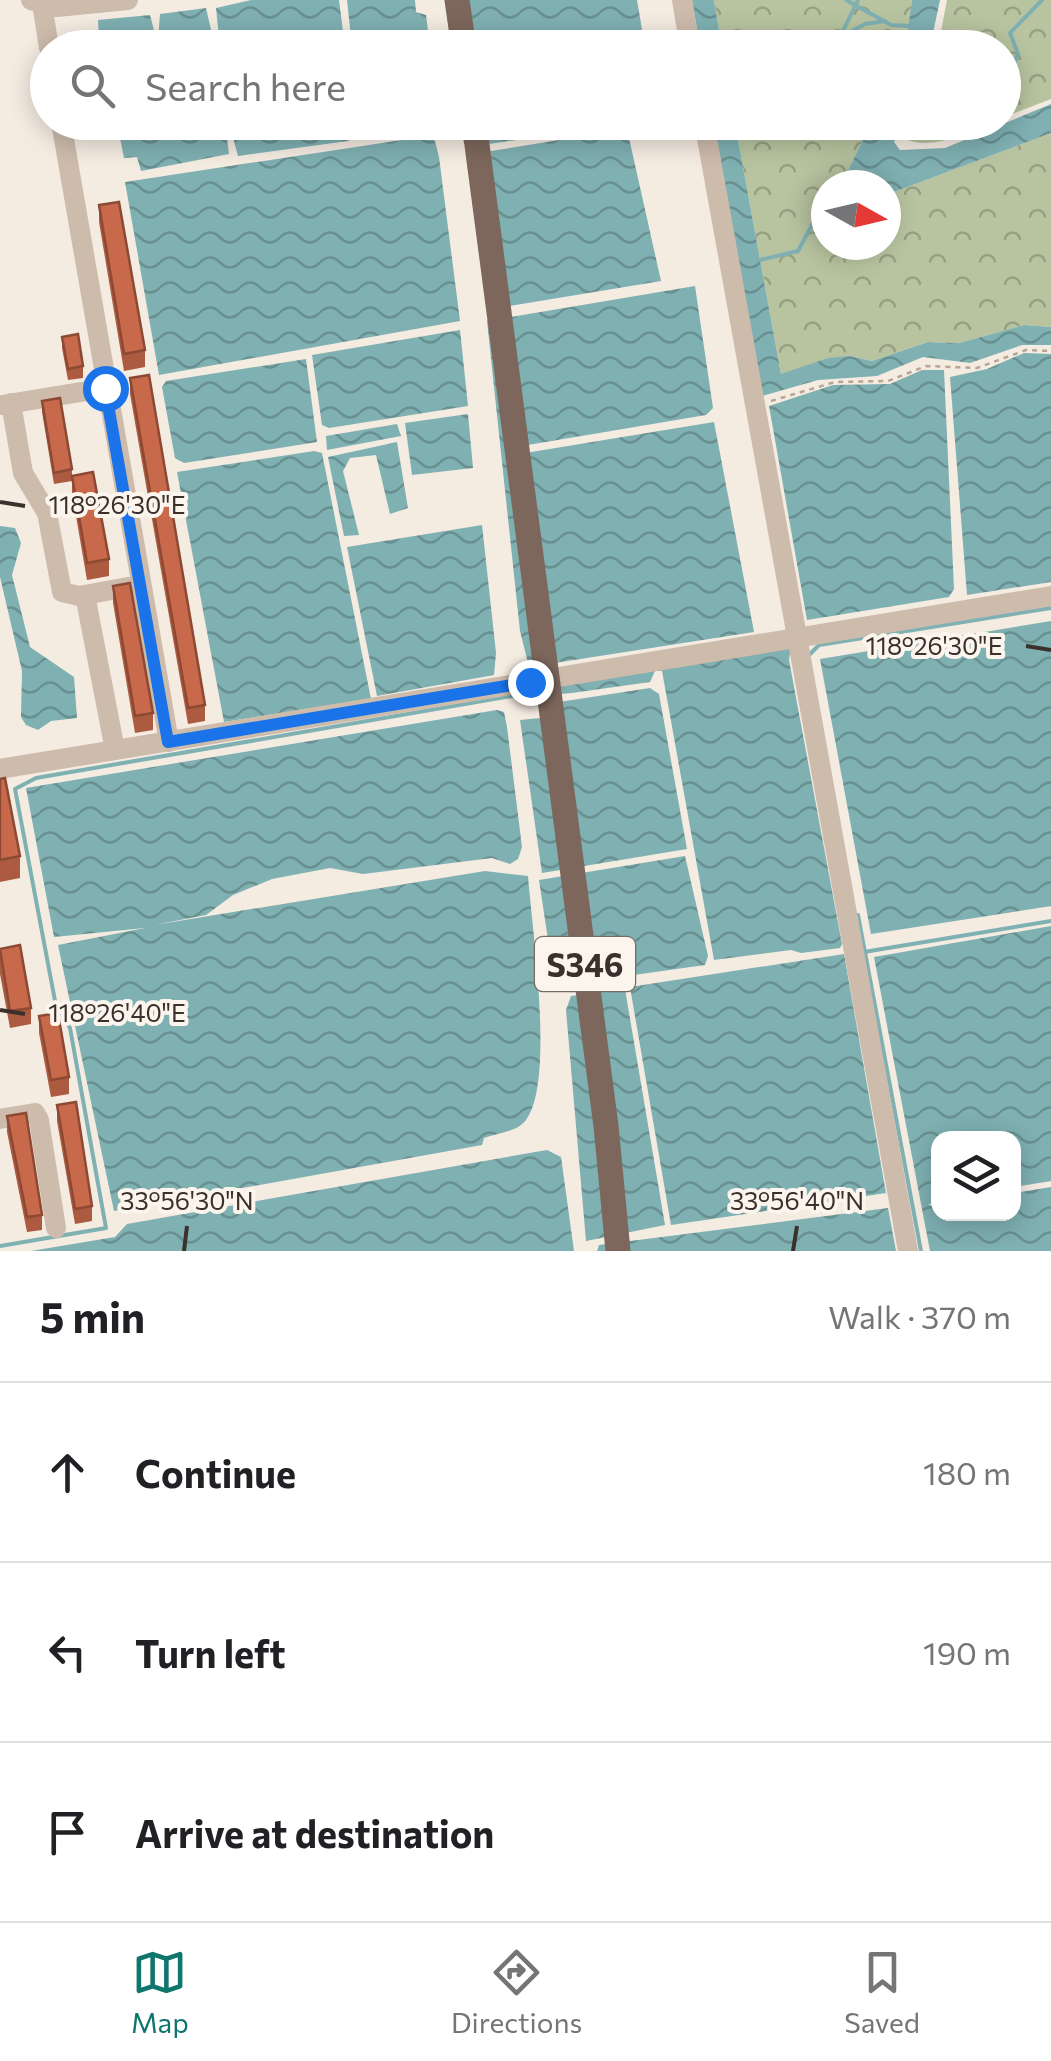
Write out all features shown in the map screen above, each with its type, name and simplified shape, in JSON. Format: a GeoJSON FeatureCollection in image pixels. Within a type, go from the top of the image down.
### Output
{"type":"FeatureCollection","features":[{"type":"Feature","properties":{"kind":"main road"},"geometry":{"type":"LineString","coordinates":[[458,0],[462,30]]}},
{"type":"Feature","properties":{"kind":"main road","name":"S346"},"geometry":{"type":"LineString","coordinates":[[476,140],[606,1126],[618,1251]]}},
{"type":"Feature","properties":{"kind":"street"},"geometry":{"type":"LineString","coordinates":[[44,30],[36,2],[57,7],[128,0]]}},
{"type":"Feature","properties":{"kind":"street"},"geometry":{"type":"LineString","coordinates":[[682,0],[687,30]]}},
{"type":"Feature","properties":{"kind":"street"},"geometry":{"type":"LineString","coordinates":[[64,140],[168,742]]}},
{"type":"Feature","properties":{"kind":"street"},"geometry":{"type":"LineString","coordinates":[[707,140],[908,1251]]}},
{"type":"Feature","properties":{"kind":"street"},"geometry":{"type":"LineString","coordinates":[[105,388],[6,404],[22,474],[47,513],[60,586],[71,597],[140,584]]}},
{"type":"Feature","properties":{"kind":"street"},"geometry":{"type":"LineString","coordinates":[[85,595],[115,750]]}},
{"type":"Feature","properties":{"kind":"street"},"geometry":{"type":"LineString","coordinates":[[0,769],[547,675],[795,640],[1051,596]]}},
{"type":"Feature","properties":{"kind":"street"},"geometry":{"type":"LineString","coordinates":[[0,1119],[35,1113],[39,1120],[56,1228]]}},
{"type":"Feature","properties":{"kind":"path"},"geometry":{"type":"LineString","coordinates":[[754,403],[778,401],[835,382],[888,381],[926,366],[977,368],[1026,350],[1051,352]]}},
{"type":"Feature","properties":{"kind":"green space"},"geometry":{"type":"Polygon","coordinates":[[[714,0],[912,0],[908,30],[719,30],[714,0]]]}},
{"type":"Feature","properties":{"kind":"green space"},"geometry":{"type":"Polygon","coordinates":[[[947,0],[1051,0],[1051,99],[1021,110],[1021,30],[941,30],[947,0]]]}},
{"type":"Feature","properties":{"kind":"green space"},"geometry":{"type":"Polygon","coordinates":[[[1051,133],[1051,327],[1024,325],[959,343],[928,342],[872,361],[850,356],[781,374],[738,140],[863,140],[848,170],[811,170],[811,260],[901,260],[901,189],[1051,133]]]}},
{"type":"Feature","properties":{"kind":"green space"},"geometry":{"type":"Polygon","coordinates":[[[908,140],[947,140],[925,143],[908,140]]]}},
{"type":"Feature","properties":{"kind":"water"},"geometry":{"type":"Polygon","coordinates":[[[251,0],[339,0],[343,30],[218,30],[216,8],[251,0]]]}},
{"type":"Feature","properties":{"kind":"water"},"geometry":{"type":"Polygon","coordinates":[[[347,0],[415,0],[416,12],[426,15],[428,30],[350,30],[347,0]]]}},
{"type":"Feature","properties":{"kind":"water"},"geometry":{"type":"Polygon","coordinates":[[[445,0],[637,0],[642,30],[449,30],[445,0]]]}},
{"type":"Feature","properties":{"kind":"water"},"geometry":{"type":"Polygon","coordinates":[[[692,0],[714,0],[719,30],[697,30],[692,0]]]}},
{"type":"Feature","properties":{"kind":"water"},"geometry":{"type":"Polygon","coordinates":[[[912,0],[940,0],[934,30],[908,30],[912,0]]]}},
{"type":"Feature","properties":{"kind":"water"},"geometry":{"type":"Polygon","coordinates":[[[206,8],[211,30],[159,30],[160,14],[206,8]]]}},
{"type":"Feature","properties":{"kind":"water"},"geometry":{"type":"Polygon","coordinates":[[[150,15],[154,30],[99,30],[98,20],[150,15]]]}},
{"type":"Feature","properties":{"kind":"water"},"geometry":{"type":"Polygon","coordinates":[[[1051,104],[1051,133],[901,189],[901,170],[848,170],[863,140],[895,140],[900,150],[945,148],[964,140],[1021,140],[1021,116],[1051,104]]]}},
{"type":"Feature","properties":{"kind":"water"},"geometry":{"type":"Polygon","coordinates":[[[120,140],[227,140],[229,154],[141,171],[137,157],[124,158],[120,140]]]}},
{"type":"Feature","properties":{"kind":"water"},"geometry":{"type":"Polygon","coordinates":[[[234,140],[350,140],[348,141],[238,156],[234,140]]]}},
{"type":"Feature","properties":{"kind":"water"},"geometry":{"type":"Polygon","coordinates":[[[402,140],[434,140],[460,321],[159,375],[125,182],[402,140]]]}},
{"type":"Feature","properties":{"kind":"water"},"geometry":{"type":"Polygon","coordinates":[[[463,140],[516,140],[476,146],[464,144],[463,140]]]}},
{"type":"Feature","properties":{"kind":"water"},"geometry":{"type":"Polygon","coordinates":[[[559,140],[629,140],[661,281],[503,307],[486,302],[466,155],[559,140]]]}},
{"type":"Feature","properties":{"kind":"water"},"geometry":{"type":"Polygon","coordinates":[[[716,140],[738,140],[781,374],[828,358],[850,356],[872,361],[928,342],[959,343],[1024,325],[1051,327],[1051,345],[1022,345],[970,363],[923,357],[877,376],[818,380],[762,396],[716,140]]]}},
{"type":"Feature","properties":{"kind":"water"},"geometry":{"type":"Polygon","coordinates":[[[695,286],[713,408],[706,415],[510,448],[513,455],[714,422],[754,632],[529,667],[520,631],[487,321],[695,286]]]}},
{"type":"Feature","properties":{"kind":"water"},"geometry":{"type":"Polygon","coordinates":[[[460,330],[468,406],[329,428],[322,425],[312,355],[460,330]]]}},
{"type":"Feature","properties":{"kind":"water"},"geometry":{"type":"Polygon","coordinates":[[[1024,353],[1051,354],[1051,582],[967,595],[950,377],[987,369],[1024,353]]]}},
{"type":"Feature","properties":{"kind":"water"},"geometry":{"type":"Polygon","coordinates":[[[306,359],[317,442],[184,463],[175,458],[162,387],[166,381],[306,359]]]}},
{"type":"Feature","properties":{"kind":"water"},"geometry":{"type":"Polygon","coordinates":[[[922,370],[944,370],[954,589],[949,597],[807,620],[769,406],[833,385],[890,384],[922,370]]]}},
{"type":"Feature","properties":{"kind":"water"},"geometry":{"type":"Polygon","coordinates":[[[468,414],[473,468],[412,475],[405,423],[468,414]]]}},
{"type":"Feature","properties":{"kind":"water"},"geometry":{"type":"Polygon","coordinates":[[[397,424],[401,436],[327,450],[326,436],[397,424]]]}},
{"type":"Feature","properties":{"kind":"water"},"geometry":{"type":"Polygon","coordinates":[[[397,442],[408,508],[390,514],[376,455],[350,458],[343,471],[359,535],[344,536],[328,457],[397,442]]]}},
{"type":"Feature","properties":{"kind":"water"},"geometry":{"type":"Polygon","coordinates":[[[314,451],[322,453],[371,699],[224,722],[177,472],[314,451]]]}},
{"type":"Feature","properties":{"kind":"water"},"geometry":{"type":"Polygon","coordinates":[[[482,525],[496,653],[494,675],[377,696],[347,547],[482,525]]]}},
{"type":"Feature","properties":{"kind":"water"},"geometry":{"type":"Polygon","coordinates":[[[0,526],[15,528],[21,543],[12,575],[30,647],[74,677],[77,718],[51,721],[38,730],[26,725],[21,717],[22,671],[0,577],[0,526]]]}},
{"type":"Feature","properties":{"kind":"water"},"geometry":{"type":"Polygon","coordinates":[[[1051,621],[1051,906],[871,934],[820,659],[1051,621]]]}},
{"type":"Feature","properties":{"kind":"water"},"geometry":{"type":"Polygon","coordinates":[[[791,646],[789,660],[842,944],[840,948],[801,953],[791,950],[714,960],[662,671],[655,671],[650,682],[572,693],[560,694],[548,684],[791,646]]]}},
{"type":"Feature","properties":{"kind":"water"},"geometry":{"type":"Polygon","coordinates":[[[650,688],[659,694],[687,849],[542,873],[520,720],[550,717],[559,702],[650,688]]]}},
{"type":"Feature","properties":{"kind":"water"},"geometry":{"type":"Polygon","coordinates":[[[497,710],[504,712],[507,727],[522,847],[518,859],[510,864],[492,858],[363,874],[330,868],[272,879],[233,895],[206,915],[154,925],[485,871],[528,876],[540,1040],[535,1100],[526,1120],[512,1130],[484,1138],[482,1145],[114,1211],[58,945],[145,928],[54,937],[26,788],[497,710]]]}},
{"type":"Feature","properties":{"kind":"water"},"geometry":{"type":"Polygon","coordinates":[[[685,856],[708,956],[705,965],[555,986],[539,880],[685,856]]]}},
{"type":"Feature","properties":{"kind":"water"},"geometry":{"type":"Polygon","coordinates":[[[1051,926],[1051,1181],[1021,1186],[1021,1131],[931,1131],[928,1205],[931,1221],[1021,1221],[1021,1192],[1051,1187],[1051,1251],[930,1251],[874,957],[1051,926]]]}},
{"type":"Feature","properties":{"kind":"water"},"geometry":{"type":"Polygon","coordinates":[[[844,954],[886,1193],[671,1225],[630,987],[844,954]]]}},
{"type":"Feature","properties":{"kind":"water"},"geometry":{"type":"Polygon","coordinates":[[[625,989],[665,1225],[586,1241],[566,1010],[571,996],[625,989]]]}},
{"type":"Feature","properties":{"kind":"water"},"geometry":{"type":"Polygon","coordinates":[[[547,1150],[561,1157],[574,1251],[31,1251],[115,1237],[127,1224],[547,1150]]]}},
{"type":"Feature","properties":{"kind":"water"},"geometry":{"type":"Polygon","coordinates":[[[888,1208],[896,1251],[597,1251],[599,1245],[888,1208]]]}},
{"type":"Feature","properties":{"kind":"building"},"geometry":{"type":"Polygon","coordinates":[[[119,202],[145,350],[124,354],[99,205],[119,202]]]}},
{"type":"Feature","properties":{"kind":"building"},"geometry":{"type":"Polygon","coordinates":[[[78,334],[83,366],[68,369],[62,337],[78,334]]]}},
{"type":"Feature","properties":{"kind":"building"},"geometry":{"type":"Polygon","coordinates":[[[149,375],[205,705],[188,708],[130,378],[149,375]]]}},
{"type":"Feature","properties":{"kind":"building"},"geometry":{"type":"Polygon","coordinates":[[[60,398],[72,469],[54,473],[42,401],[60,398]]]}},
{"type":"Feature","properties":{"kind":"building"},"geometry":{"type":"Polygon","coordinates":[[[93,472],[109,559],[87,563],[72,476],[93,472]]]}},
{"type":"Feature","properties":{"kind":"building"},"geometry":{"type":"Polygon","coordinates":[[[130,583],[153,713],[135,716],[113,586],[130,583]]]}},
{"type":"Feature","properties":{"kind":"building"},"geometry":{"type":"Polygon","coordinates":[[[5,778],[20,856],[0,860],[0,779],[5,778]]]}},
{"type":"Feature","properties":{"kind":"building"},"geometry":{"type":"Polygon","coordinates":[[[20,945],[31,1008],[10,1011],[0,949],[20,945]]]}},
{"type":"Feature","properties":{"kind":"building"},"geometry":{"type":"Polygon","coordinates":[[[58,1013],[69,1077],[51,1080],[39,1016],[58,1013]]]}},
{"type":"Feature","properties":{"kind":"building"},"geometry":{"type":"Polygon","coordinates":[[[76,1102],[92,1206],[75,1209],[57,1105],[76,1102]]]}},
{"type":"Feature","properties":{"kind":"building"},"geometry":{"type":"Polygon","coordinates":[[[26,1113],[42,1215],[27,1217],[7,1116],[26,1113]]]}},
{"type":"Feature","properties":{"kind":"waterway"},"geometry":{"type":"LineString","coordinates":[[846,0],[891,25],[909,26]]}},
{"type":"Feature","properties":{"kind":"waterway"},"geometry":{"type":"LineString","coordinates":[[843,30],[858,0]]}},
{"type":"Feature","properties":{"kind":"waterway"},"geometry":{"type":"LineString","coordinates":[[1013,30],[1042,0]]}},
{"type":"Feature","properties":{"kind":"waterway"},"geometry":{"type":"LineString","coordinates":[[854,30],[885,21]]}},
{"type":"Feature","properties":{"kind":"waterway"},"geometry":{"type":"LineString","coordinates":[[760,260],[798,251],[811,227]]}},
{"type":"Feature","properties":{"kind":"waterway"},"geometry":{"type":"LineString","coordinates":[[809,655],[819,645],[1051,608]]}},
{"type":"Feature","properties":{"kind":"waterway"},"geometry":{"type":"LineString","coordinates":[[0,1246],[106,1228],[70,1028],[56,1006],[15,789],[36,778],[512,696]]}},
{"type":"Feature","properties":{"kind":"waterway"},"geometry":{"type":"LineString","coordinates":[[858,915],[921,1251]]}},
{"type":"Feature","properties":{"kind":"waterway"},"geometry":{"type":"LineString","coordinates":[[864,952],[1051,921]]}},
{"type":"Feature","properties":{"kind":"route"},"geometry":{"type":"LineString","coordinates":[[105,388],[168,742],[530,682]]}}]}
